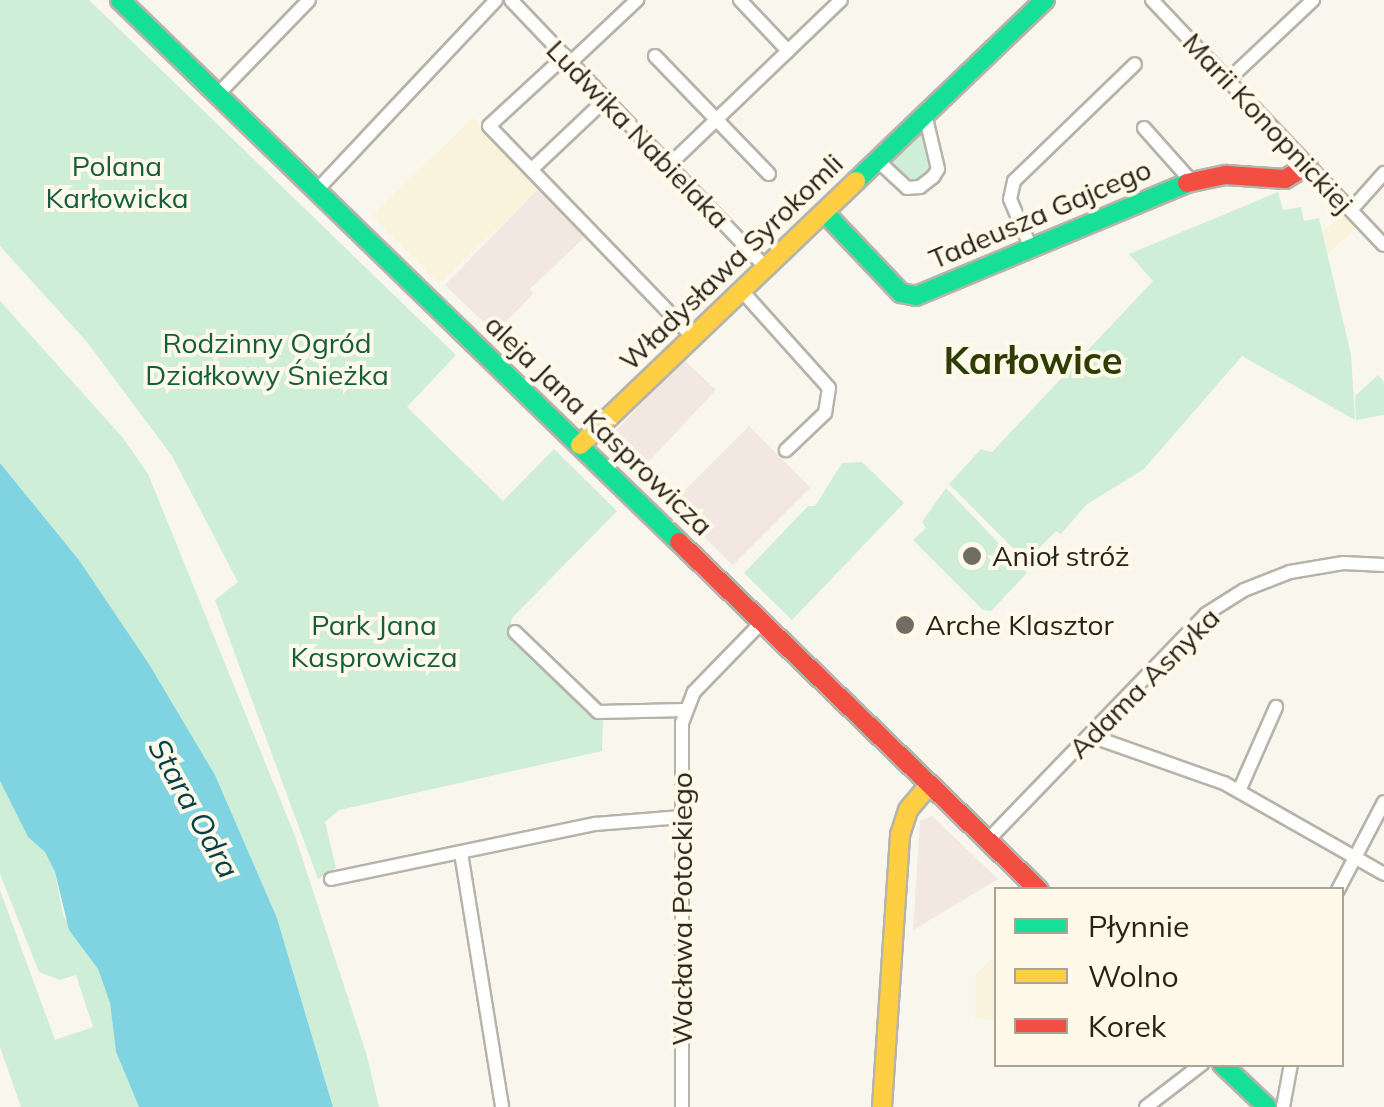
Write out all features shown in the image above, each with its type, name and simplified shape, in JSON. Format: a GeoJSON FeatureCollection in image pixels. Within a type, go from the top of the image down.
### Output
{"type":"FeatureCollection","features":[{"type":"Feature","properties":{"kind":"street","name":"aleja Jana Kasprowicza"},"geometry":{"type":"LineString","coordinates":[[120,0],[1036,887]]}},
{"type":"Feature","properties":{"kind":"street"},"geometry":{"type":"LineString","coordinates":[[217,95],[309,0]]}},
{"type":"Feature","properties":{"kind":"street"},"geometry":{"type":"LineString","coordinates":[[317,190],[496,0]]}},
{"type":"Feature","properties":{"kind":"street","name":"Ludwika Nabielaka"},"geometry":{"type":"LineString","coordinates":[[510,0],[766,268]]}},
{"type":"Feature","properties":{"kind":"street"},"geometry":{"type":"LineString","coordinates":[[637,0],[489,126],[693,337]]}},
{"type":"Feature","properties":{"kind":"street"},"geometry":{"type":"LineString","coordinates":[[740,0],[788,52]]}},
{"type":"Feature","properties":{"kind":"street"},"geometry":{"type":"LineString","coordinates":[[669,165],[841,0]]}},
{"type":"Feature","properties":{"kind":"street","name":"Władysława Syrokomli"},"geometry":{"type":"LineString","coordinates":[[580,445],[1045,0]]}},
{"type":"Feature","properties":{"kind":"street","name":"Marii Konopnickiej"},"geometry":{"type":"LineString","coordinates":[[1152,0],[1384,246]]}},
{"type":"Feature","properties":{"kind":"street"},"geometry":{"type":"LineString","coordinates":[[1228,80],[1313,0]]}},
{"type":"Feature","properties":{"kind":"street"},"geometry":{"type":"LineString","coordinates":[[654,56],[769,174]]}},
{"type":"Feature","properties":{"kind":"street"},"geometry":{"type":"LineString","coordinates":[[1031,248],[1010,199],[1014,181],[1135,64]]}},
{"type":"Feature","properties":{"kind":"street"},"geometry":{"type":"LineString","coordinates":[[532,170],[606,99]]}},
{"type":"Feature","properties":{"kind":"street","name":"Władysława Syrokomli"},"geometry":{"type":"LineString","coordinates":[[877,160],[907,188],[920,188],[934,177],[938,168],[925,114]]}},
{"type":"Feature","properties":{"kind":"street","name":"Tadeusza Gajcego"},"geometry":{"type":"LineString","coordinates":[[1144,128],[1192,180]]}},
{"type":"Feature","properties":{"kind":"street","name":"Tadeusza Gajcego"},"geometry":{"type":"LineString","coordinates":[[824,212],[901,293],[916,296],[1192,180],[1226,175],[1285,179],[1308,164]]}},
{"type":"Feature","properties":{"kind":"street"},"geometry":{"type":"LineString","coordinates":[[1351,210],[1384,174]]}},
{"type":"Feature","properties":{"kind":"street"},"geometry":{"type":"LineString","coordinates":[[742,291],[829,388],[825,413],[786,450]]}},
{"type":"Feature","properties":{"kind":"street","name":"Adama Asnyka"},"geometry":{"type":"LineString","coordinates":[[988,840],[1206,614],[1244,590],[1314,566],[1384,565]]}},
{"type":"Feature","properties":{"kind":"street"},"geometry":{"type":"LineString","coordinates":[[515,632],[598,712],[685,710],[694,692],[762,622]]}},
{"type":"Feature","properties":{"kind":"street"},"geometry":{"type":"LineString","coordinates":[[1239,790],[1276,708]]}},
{"type":"Feature","properties":{"kind":"street","name":"Wacława Potockiego"},"geometry":{"type":"LineString","coordinates":[[682,1107],[685,710]]}},
{"type":"Feature","properties":{"kind":"street"},"geometry":{"type":"LineString","coordinates":[[1091,736],[1239,790],[1384,874]]}},
{"type":"Feature","properties":{"kind":"street"},"geometry":{"type":"LineString","coordinates":[[882,1107],[900,835],[908,810],[930,784]]}},
{"type":"Feature","properties":{"kind":"street"},"geometry":{"type":"LineString","coordinates":[[1339,887],[1384,802]]}},
{"type":"Feature","properties":{"kind":"street"},"geometry":{"type":"LineString","coordinates":[[331,878],[452,850],[461,853],[595,824],[682,816]]}},
{"type":"Feature","properties":{"kind":"street"},"geometry":{"type":"LineString","coordinates":[[461,853],[502,1107]]}},
{"type":"Feature","properties":{"kind":"street"},"geometry":{"type":"LineString","coordinates":[[1146,1107],[1198,1067]]}},
{"type":"Feature","properties":{"kind":"street"},"geometry":{"type":"LineString","coordinates":[[1225,1067],[1268,1107]]}},
{"type":"Feature","properties":{"kind":"street"},"geometry":{"type":"LineString","coordinates":[[1283,1107],[1290,1067]]}},
{"type":"Feature","properties":{"kind":"shaded area"},"geometry":{"type":"Polygon","coordinates":[[[473,118],[540,187],[439,284],[372,215],[473,118]]]}},
{"type":"Feature","properties":{"kind":"shaded area"},"geometry":{"type":"Polygon","coordinates":[[[540,187],[586,236],[530,289],[533,294],[495,333],[445,285],[540,187]]]}},
{"type":"Feature","properties":{"kind":"shaded area"},"geometry":{"type":"Polygon","coordinates":[[[1345,212],[1358,226],[1328,254],[1323,232],[1345,212]]]}},
{"type":"Feature","properties":{"kind":"shaded area"},"geometry":{"type":"Polygon","coordinates":[[[683,359],[716,390],[640,472],[607,441],[683,359]]]}},
{"type":"Feature","properties":{"kind":"shaded area"},"geometry":{"type":"Polygon","coordinates":[[[749,426],[811,488],[733,565],[671,504],[749,426]]]}},
{"type":"Feature","properties":{"kind":"shaded area"},"geometry":{"type":"Polygon","coordinates":[[[932,816],[998,879],[913,930],[920,821],[932,816]]]}},
{"type":"Feature","properties":{"kind":"shaded area"},"geometry":{"type":"Polygon","coordinates":[[[994,956],[994,1020],[975,1019],[975,975],[994,956]]]}},
{"type":"Feature","properties":{"kind":"green space"},"geometry":{"type":"Polygon","coordinates":[[[0,0],[89,0],[456,355],[407,407],[503,501],[554,449],[617,511],[512,618],[509,634],[603,716],[602,751],[339,810],[325,822],[336,868],[318,879],[215,600],[238,582],[172,456],[87,342],[0,246],[0,0]]]}},
{"type":"Feature","properties":{"kind":"green space"},"geometry":{"type":"Polygon","coordinates":[[[923,127],[933,167],[918,181],[906,177],[889,160],[923,127]]]}},
{"type":"Feature","properties":{"kind":"green space"},"geometry":{"type":"Polygon","coordinates":[[[1278,192],[1283,210],[1301,207],[1304,221],[1319,218],[1351,355],[1355,420],[1242,356],[1144,469],[1086,505],[1061,534],[1056,531],[1026,561],[949,484],[981,449],[992,452],[1153,281],[1129,254],[1278,192]]]}},
{"type":"Feature","properties":{"kind":"green space"},"geometry":{"type":"Polygon","coordinates":[[[0,301],[123,438],[148,474],[295,836],[367,1056],[379,1107],[333,1107],[277,918],[215,775],[149,664],[79,560],[0,463],[0,301]]]}},
{"type":"Feature","properties":{"kind":"green space"},"geometry":{"type":"Polygon","coordinates":[[[1378,375],[1384,382],[1384,415],[1356,420],[1355,396],[1378,375]]]}},
{"type":"Feature","properties":{"kind":"green space"},"geometry":{"type":"Polygon","coordinates":[[[862,462],[904,503],[792,620],[744,573],[808,506],[815,506],[842,463],[862,462]]]}},
{"type":"Feature","properties":{"kind":"green space"},"geometry":{"type":"Polygon","coordinates":[[[946,488],[1027,573],[991,611],[983,610],[913,540],[926,528],[922,522],[946,488]]]}},
{"type":"Feature","properties":{"kind":"green space"},"geometry":{"type":"Polygon","coordinates":[[[0,781],[28,837],[45,852],[55,872],[63,915],[98,969],[110,1003],[116,1052],[139,1107],[21,1107],[0,1047],[0,890],[55,1040],[93,1027],[76,975],[60,980],[39,972],[0,874],[0,781]]]}},
{"type":"Feature","properties":{"kind":"water","name":"Stara Odra"},"geometry":{"type":"Polygon","coordinates":[[[0,463],[79,560],[149,664],[215,775],[277,918],[333,1107],[139,1107],[116,1052],[110,1003],[98,969],[69,930],[55,872],[45,852],[28,837],[0,781],[0,463]]]}},
{"type":"Feature","properties":{"kind":"traffic: fast"},"geometry":{"type":"LineString","coordinates":[[120,0],[679,542]]}},
{"type":"Feature","properties":{"kind":"traffic: fast"},"geometry":{"type":"LineString","coordinates":[[856,181],[1045,0]]}},
{"type":"Feature","properties":{"kind":"traffic: fast"},"geometry":{"type":"LineString","coordinates":[[824,212],[901,293],[916,296],[1187,183]]}},
{"type":"Feature","properties":{"kind":"traffic: fast"},"geometry":{"type":"LineString","coordinates":[[1225,1067],[1267,1107]]}},
{"type":"Feature","properties":{"kind":"traffic: slow"},"geometry":{"type":"LineString","coordinates":[[580,445],[856,181]]}},
{"type":"Feature","properties":{"kind":"traffic: slow"},"geometry":{"type":"LineString","coordinates":[[882,1107],[900,835],[908,810],[930,784]]}},
{"type":"Feature","properties":{"kind":"traffic: jam"},"geometry":{"type":"LineString","coordinates":[[1187,183],[1226,175],[1285,179],[1308,165]]}},
{"type":"Feature","properties":{"kind":"traffic: jam"},"geometry":{"type":"LineString","coordinates":[[679,542],[1036,887]]}},
{"type":"Feature","properties":{"kind":"place","name":"Anioł stróż"},"geometry":{"type":"Point","coordinates":[972,556]}},
{"type":"Feature","properties":{"kind":"place","name":"Arche Klasztor"},"geometry":{"type":"Point","coordinates":[905,625]}},
{"type":"Feature","properties":{"kind":"district","name":"Karłowice"},"geometry":{"type":"Point","coordinates":[1033,361]}},
{"type":"Feature","properties":{"kind":"park label","name":"Polana Karłowicka"},"geometry":{"type":"Point","coordinates":[117,182]}},
{"type":"Feature","properties":{"kind":"park label","name":"Rodzinny Ogród Działkowy Śnieżka"},"geometry":{"type":"Point","coordinates":[267,359]}},
{"type":"Feature","properties":{"kind":"park label","name":"Park Jana Kasprowicza"},"geometry":{"type":"Point","coordinates":[374,641]}}]}
